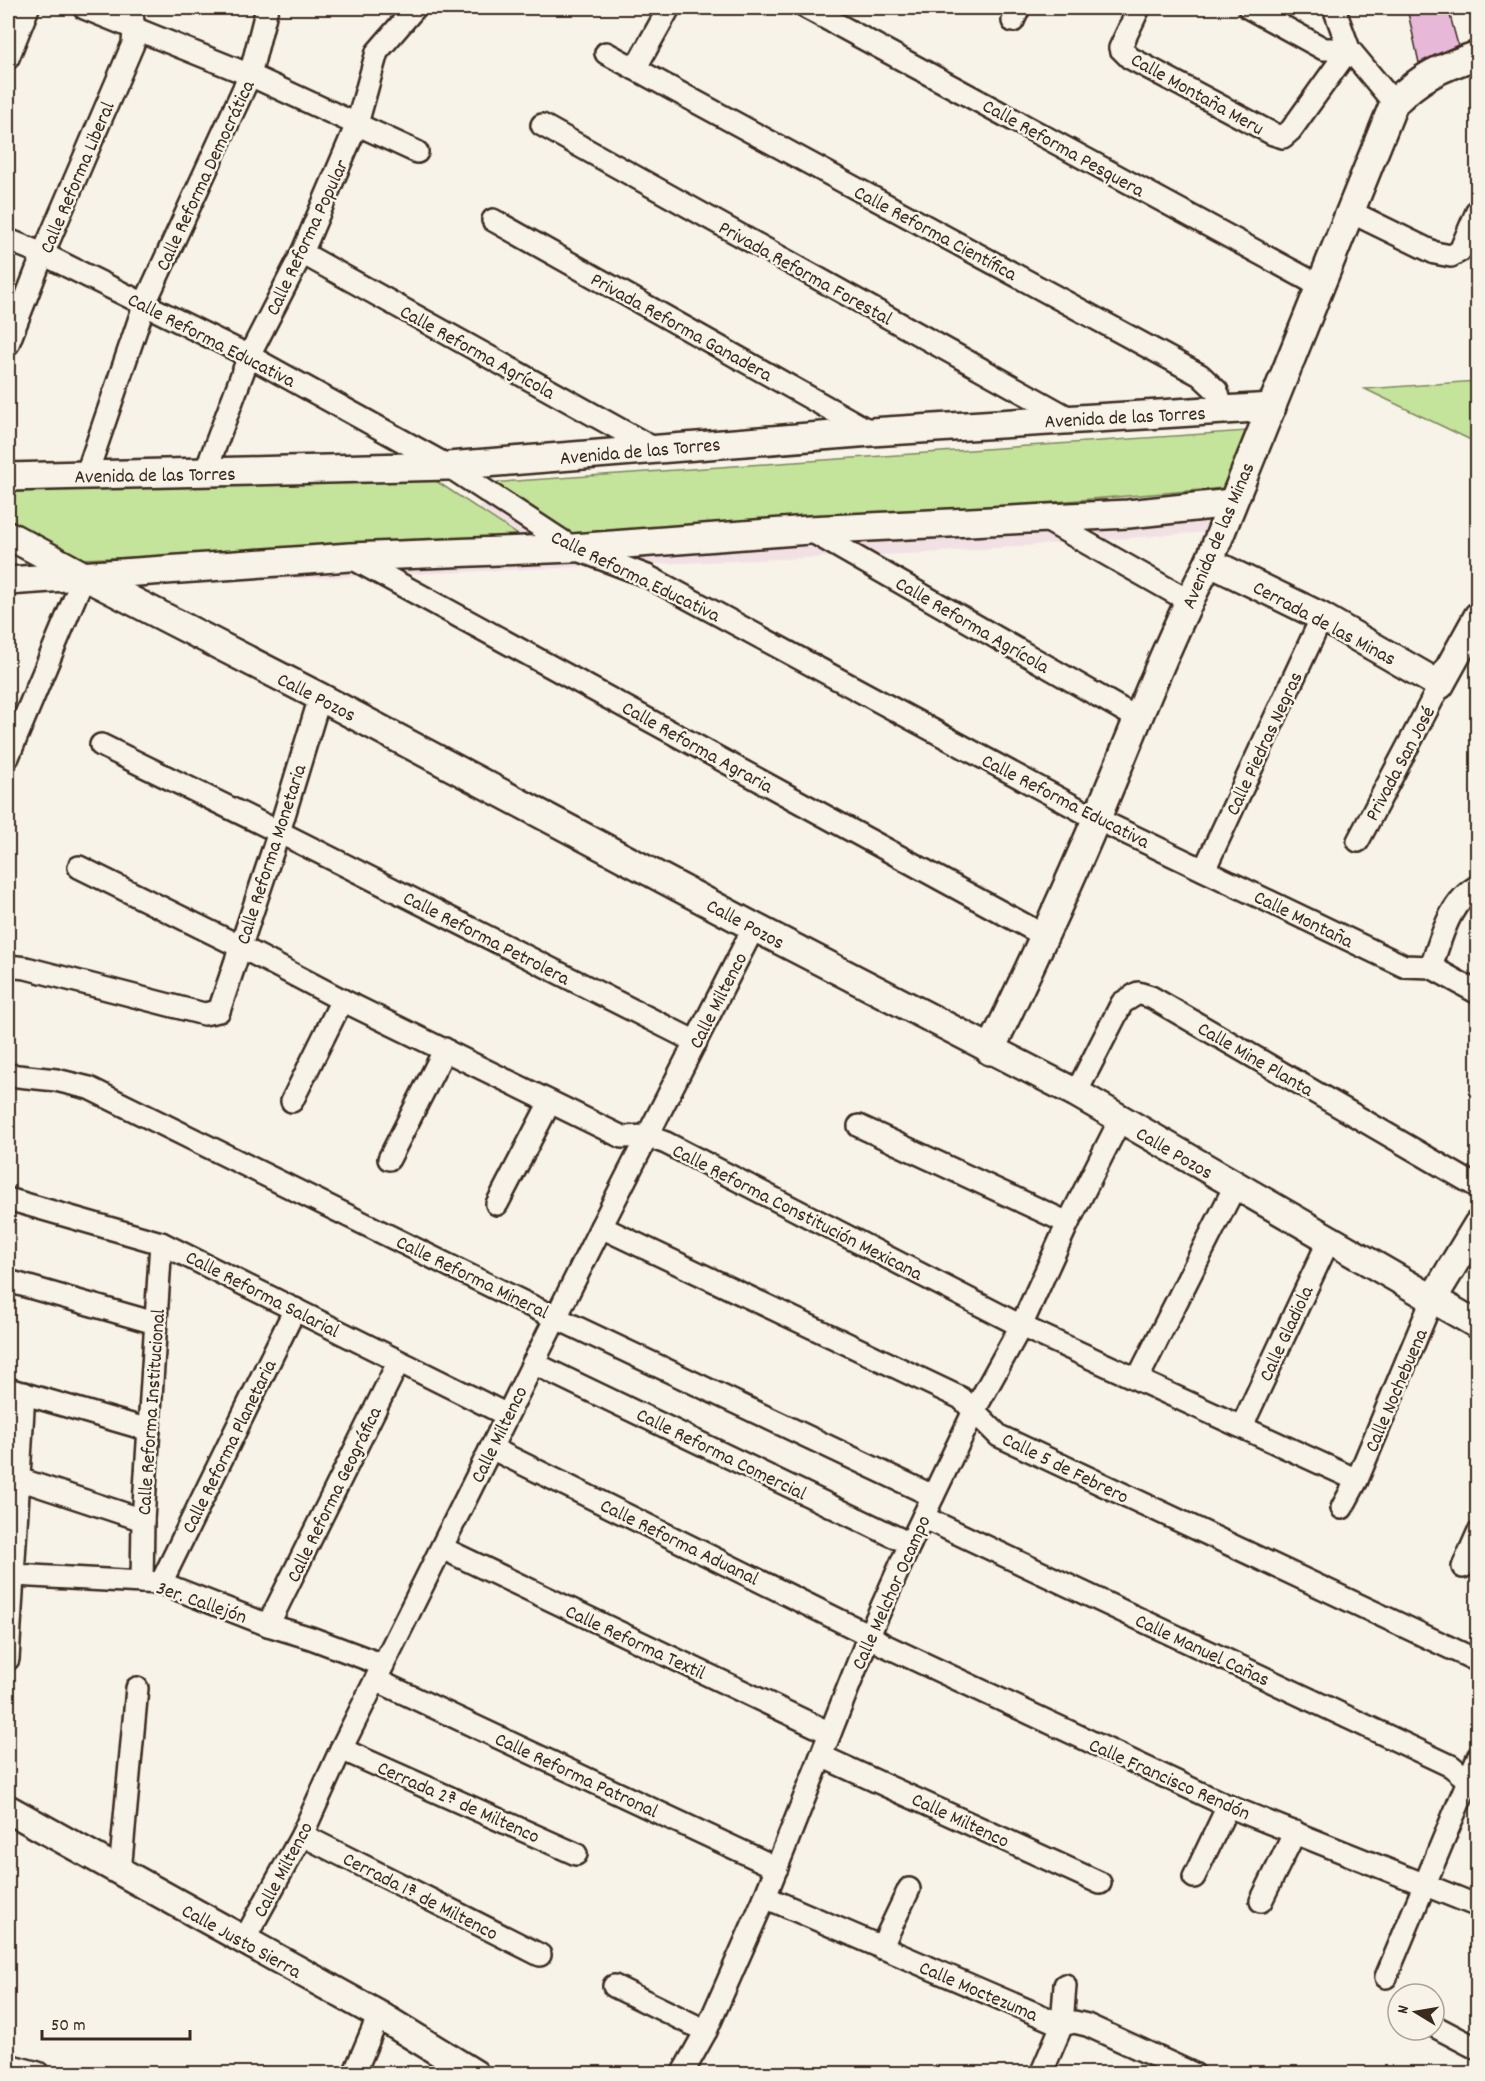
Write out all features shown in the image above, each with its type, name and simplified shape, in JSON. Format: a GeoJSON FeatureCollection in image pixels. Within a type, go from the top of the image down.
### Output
{"type":"FeatureCollection","features":[{"type":"Feature","properties":{"kind":"street"},"geometry":{"type":"LineString","coordinates":[[8,58],[28,8]]}},
{"type":"Feature","properties":{"kind":"street"},"geometry":{"type":"LineString","coordinates":[[84,8],[132,18],[417,152]]}},
{"type":"Feature","properties":{"kind":"street","name":"Calle Reforma Democrática"},"geometry":{"type":"LineString","coordinates":[[86,476],[145,303],[250,75],[267,8]]}},
{"type":"Feature","properties":{"kind":"street","name":"Calle Reforma Popular"},"geometry":{"type":"LineString","coordinates":[[205,473],[249,356],[302,253],[357,124],[377,52],[415,8]]}},
{"type":"Feature","properties":{"kind":"street"},"geometry":{"type":"LineString","coordinates":[[635,69],[669,8]]}},
{"type":"Feature","properties":{"kind":"street","name":"Calle Reforma Pesquera"},"geometry":{"type":"LineString","coordinates":[[807,8],[1320,286]]}},
{"type":"Feature","properties":{"kind":"street","name":"Calle Montaña Meru"},"geometry":{"type":"LineString","coordinates":[[1139,8],[1120,48],[1130,58],[1273,134],[1283,137],[1291,130],[1349,49]]}},
{"type":"Feature","properties":{"kind":"street"},"geometry":{"type":"LineString","coordinates":[[1249,8],[1324,49],[1349,49]]}},
{"type":"Feature","properties":{"kind":"street"},"geometry":{"type":"LineString","coordinates":[[1334,8],[1349,49],[1394,103]]}},
{"type":"Feature","properties":{"kind":"street","name":"Calle Reforma Liberal"},"geometry":{"type":"LineString","coordinates":[[8,344],[43,254],[133,44],[132,18]]}},
{"type":"Feature","properties":{"kind":"street","name":"Calle Reforma Científica"},"geometry":{"type":"LineString","coordinates":[[606,53],[1200,375],[1217,391],[1223,410]]}},
{"type":"Feature","properties":{"kind":"street","name":"Avenida de las Minas"},"geometry":{"type":"LineString","coordinates":[[990,1051],[1045,936],[1097,819],[1137,718],[1189,601],[1209,562],[1394,103],[1413,84],[1445,66],[1478,55]]}},
{"type":"Feature","properties":{"kind":"street","name":"Privada Reforma Forestal"},"geometry":{"type":"LineString","coordinates":[[542,125],[1071,419]]}},
{"type":"Feature","properties":{"kind":"street"},"geometry":{"type":"LineString","coordinates":[[1351,212],[1435,253],[1451,256],[1460,251],[1478,209]]}},
{"type":"Feature","properties":{"kind":"street","name":"Privada Reforma Ganadera"},"geometry":{"type":"LineString","coordinates":[[493,220],[871,432]]}},
{"type":"Feature","properties":{"kind":"street","name":"Calle Reforma Educativa"},"geometry":{"type":"LineString","coordinates":[[8,240],[43,254],[145,303],[249,356],[447,466],[573,548],[647,576],[1097,819],[1204,870]]}},
{"type":"Feature","properties":{"kind":"street","name":"Calle Reforma Agrícola"},"geometry":{"type":"LineString","coordinates":[[302,253],[655,449]]}},
{"type":"Feature","properties":{"kind":"street","name":"Avenida de las Torres"},"geometry":{"type":"LineString","coordinates":[[8,477],[447,466],[871,432],[1272,407]]}},
{"type":"Feature","properties":{"kind":"street"},"geometry":{"type":"LineString","coordinates":[[8,581],[350,556],[573,548],[809,530],[1128,514],[1232,503]]}},
{"type":"Feature","properties":{"kind":"street"},"geometry":{"type":"LineString","coordinates":[[1041,517],[1189,601]]}},
{"type":"Feature","properties":{"kind":"street","name":"Calle Reforma Agrícola"},"geometry":{"type":"LineString","coordinates":[[809,530],[1137,718]]}},
{"type":"Feature","properties":{"kind":"street","name":"Calle Pozos"},"geometry":{"type":"LineString","coordinates":[[8,535],[990,1051],[1076,1093],[1478,1325]]}},
{"type":"Feature","properties":{"kind":"street","name":"Calle Reforma Agraria"},"geometry":{"type":"LineString","coordinates":[[350,556],[1045,936]]}},
{"type":"Feature","properties":{"kind":"street","name":"Cerrada de las Minas"},"geometry":{"type":"LineString","coordinates":[[1209,562],[1322,617],[1440,685]]}},
{"type":"Feature","properties":{"kind":"street"},"geometry":{"type":"LineString","coordinates":[[8,757],[84,576]]}},
{"type":"Feature","properties":{"kind":"street"},"geometry":{"type":"LineString","coordinates":[[1440,685],[1478,616]]}},
{"type":"Feature","properties":{"kind":"street","name":"Calle Piedras Negras"},"geometry":{"type":"LineString","coordinates":[[1204,870],[1322,617]]}},
{"type":"Feature","properties":{"kind":"street","name":"Privada San José"},"geometry":{"type":"LineString","coordinates":[[1358,841],[1440,685]]}},
{"type":"Feature","properties":{"kind":"street","name":"Calle Reforma Monetaria"},"geometry":{"type":"LineString","coordinates":[[8,966],[26,968],[204,1014],[219,1011],[279,832],[320,697]]}},
{"type":"Feature","properties":{"kind":"street","name":"Calle Reforma Petrolera"},"geometry":{"type":"LineString","coordinates":[[101,745],[696,1042]]}},
{"type":"Feature","properties":{"kind":"street","name":"Calle Reforma Constitución Mexicana"},"geometry":{"type":"LineString","coordinates":[[79,867],[342,1000],[622,1137],[648,1136],[666,1143],[1021,1326],[1357,1480]]}},
{"type":"Feature","properties":{"kind":"street","name":"Calle Montaña"},"geometry":{"type":"LineString","coordinates":[[1204,870],[1404,966],[1431,967]]}},
{"type":"Feature","properties":{"kind":"street"},"geometry":{"type":"LineString","coordinates":[[1478,886],[1468,891],[1448,919],[1431,967],[1478,993]]}},
{"type":"Feature","properties":{"kind":"street","name":"Calle Miltenco"},"geometry":{"type":"LineString","coordinates":[[244,1940],[302,1836],[341,1749],[507,1415],[754,927]]}},
{"type":"Feature","properties":{"kind":"street","name":"Calle Mine Planta"},"geometry":{"type":"LineString","coordinates":[[1076,1093],[1122,1003],[1138,993],[1151,997],[1478,1187]]}},
{"type":"Feature","properties":{"kind":"street"},"geometry":{"type":"LineString","coordinates":[[292,1101],[342,1000]]}},
{"type":"Feature","properties":{"kind":"street"},"geometry":{"type":"LineString","coordinates":[[388,1159],[445,1049]]}},
{"type":"Feature","properties":{"kind":"street","name":"Calle Reforma Mineral"},"geometry":{"type":"LineString","coordinates":[[8,1074],[56,1080],[88,1089],[933,1496]]}},
{"type":"Feature","properties":{"kind":"street"},"geometry":{"type":"LineString","coordinates":[[496,1204],[550,1102]]}},
{"type":"Feature","properties":{"kind":"street","name":"Calle Melchor Ocampo"},"geometry":{"type":"LineString","coordinates":[[681,2073],[706,2031],[765,1897],[869,1635],[910,1544],[974,1411],[1021,1326],[1068,1223],[1120,1120]]}},
{"type":"Feature","properties":{"kind":"street"},"geometry":{"type":"LineString","coordinates":[[859,1126],[1068,1223]]}},
{"type":"Feature","properties":{"kind":"street"},"geometry":{"type":"LineString","coordinates":[[1138,1378],[1235,1186]]}},
{"type":"Feature","properties":{"kind":"street","name":"Calle Reforma Salarial"},"geometry":{"type":"LineString","coordinates":[[8,1199],[161,1243],[398,1363],[507,1415]]}},
{"type":"Feature","properties":{"kind":"street"},"geometry":{"type":"LineString","coordinates":[[1432,1300],[1478,1224]]}},
{"type":"Feature","properties":{"kind":"street","name":"Calle 5 de Febrero"},"geometry":{"type":"LineString","coordinates":[[601,1227],[961,1398],[999,1436],[1478,1661]]}},
{"type":"Feature","properties":{"kind":"street","name":"Calle Gladiola"},"geometry":{"type":"LineString","coordinates":[[1242,1426],[1329,1240]]}},
{"type":"Feature","properties":{"kind":"street","name":"Calle Reforma Institucional"},"geometry":{"type":"LineString","coordinates":[[152,1583],[142,1520],[161,1243]]}},
{"type":"Feature","properties":{"kind":"street"},"geometry":{"type":"LineString","coordinates":[[8,1281],[155,1323]]}},
{"type":"Feature","properties":{"kind":"street","name":"Calle Nochebuena"},"geometry":{"type":"LineString","coordinates":[[1342,1508],[1357,1480],[1432,1300]]}},
{"type":"Feature","properties":{"kind":"street","name":"Calle Reforma Planetaria"},"geometry":{"type":"LineString","coordinates":[[152,1583],[294,1309]]}},
{"type":"Feature","properties":{"kind":"street","name":"Calle Reforma Geográfica"},"geometry":{"type":"LineString","coordinates":[[268,1625],[398,1363]]}},
{"type":"Feature","properties":{"kind":"street","name":"Calle Reforma Comercial"},"geometry":{"type":"LineString","coordinates":[[534,1363],[910,1544]]}},
{"type":"Feature","properties":{"kind":"street"},"geometry":{"type":"LineString","coordinates":[[8,1659],[19,1479],[16,1391],[148,1430]]}},
{"type":"Feature","properties":{"kind":"street","name":"Calle Reforma Aduanal"},"geometry":{"type":"LineString","coordinates":[[491,1448],[869,1635]]}},
{"type":"Feature","properties":{"kind":"street"},"geometry":{"type":"LineString","coordinates":[[19,1479],[142,1520]]}},
{"type":"Feature","properties":{"kind":"street","name":"Calle Manuel Cañas"},"geometry":{"type":"LineString","coordinates":[[923,1517],[1451,1766],[1472,1784]]}},
{"type":"Feature","properties":{"kind":"street"},"geometry":{"type":"LineString","coordinates":[[1463,1567],[1478,1533]]}},
{"type":"Feature","properties":{"kind":"street","name":"Calle Reforma Textil"},"geometry":{"type":"LineString","coordinates":[[442,1548],[830,1733]]}},
{"type":"Feature","properties":{"kind":"street","name":"3er. Callejón"},"geometry":{"type":"LineString","coordinates":[[14,1575],[152,1583],[311,1638],[380,1672]]}},
{"type":"Feature","properties":{"kind":"street","name":"Calle Francisco Rendón"},"geometry":{"type":"LineString","coordinates":[[869,1635],[895,1650],[1228,1806],[1478,1906]]}},
{"type":"Feature","properties":{"kind":"street","name":"Calle Reforma Patronal"},"geometry":{"type":"LineString","coordinates":[[380,1672],[777,1868]]}},
{"type":"Feature","properties":{"kind":"street"},"geometry":{"type":"LineString","coordinates":[[120,1872],[137,1688]]}},
{"type":"Feature","properties":{"kind":"street","name":"Cerrada 2ª de Miltenco"},"geometry":{"type":"LineString","coordinates":[[341,1749],[576,1854]]}},
{"type":"Feature","properties":{"kind":"street","name":"Calle Miltenco"},"geometry":{"type":"LineString","coordinates":[[821,1756],[1100,1883]]}},
{"type":"Feature","properties":{"kind":"street"},"geometry":{"type":"LineString","coordinates":[[1386,1977],[1424,1884],[1472,1784],[1478,1757]]}},
{"type":"Feature","properties":{"kind":"street"},"geometry":{"type":"LineString","coordinates":[[1194,1877],[1228,1806]]}},
{"type":"Feature","properties":{"kind":"street","name":"Calle Justo Sierra"},"geometry":{"type":"LineString","coordinates":[[8,1809],[379,2015],[475,2073]]}},
{"type":"Feature","properties":{"kind":"street"},"geometry":{"type":"LineString","coordinates":[[1261,1901],[1295,1832]]}},
{"type":"Feature","properties":{"kind":"street","name":"Cerrada 1ª de Miltenco"},"geometry":{"type":"LineString","coordinates":[[302,1836],[540,1955]]}},
{"type":"Feature","properties":{"kind":"street"},"geometry":{"type":"LineString","coordinates":[[881,1948],[909,1888]]}},
{"type":"Feature","properties":{"kind":"street","name":"Calle Moctezuma"},"geometry":{"type":"LineString","coordinates":[[765,1897],[1062,2025],[1074,2022],[1087,2025],[1194,2073]]}},
{"type":"Feature","properties":{"kind":"street"},"geometry":{"type":"LineString","coordinates":[[1041,2073],[1062,2025],[1065,1985]]}},
{"type":"Feature","properties":{"kind":"street"},"geometry":{"type":"LineString","coordinates":[[614,1986],[706,2031]]}},
{"type":"Feature","properties":{"kind":"street"},"geometry":{"type":"LineString","coordinates":[[354,2073],[379,2015]]}},
{"type":"Feature","properties":{"kind":"street"},"geometry":{"type":"LineString","coordinates":[[1446,2032],[1478,2049]]}},
{"type":"Feature","properties":{"kind":"street"},"geometry":{"type":"LineString","coordinates":[[8,2065],[38,2073]]}},
{"type":"Feature","properties":{"kind":"shaded area"},"geometry":{"type":"Polygon","coordinates":[[[1224,488],[1207,532],[929,553],[115,586],[102,558],[534,545],[478,508],[503,493],[579,541],[1224,488]]]}},
{"type":"Feature","properties":{"kind":"green space"},"geometry":{"type":"Polygon","coordinates":[[[1477,381],[1477,443],[1365,389],[1477,381]]]}},
{"type":"Feature","properties":{"kind":"green space"},"geometry":{"type":"Polygon","coordinates":[[[1247,431],[1224,488],[579,541],[488,483],[1247,431]]]}},
{"type":"Feature","properties":{"kind":"green space"},"geometry":{"type":"Polygon","coordinates":[[[430,477],[535,546],[75,559],[8,520],[8,492],[430,477]]]}},
{"type":"Feature","properties":{"kind":"building"},"geometry":{"type":"Polygon","coordinates":[[[1407,8],[1448,8],[1458,45],[1419,63],[1407,8]]]}}]}
